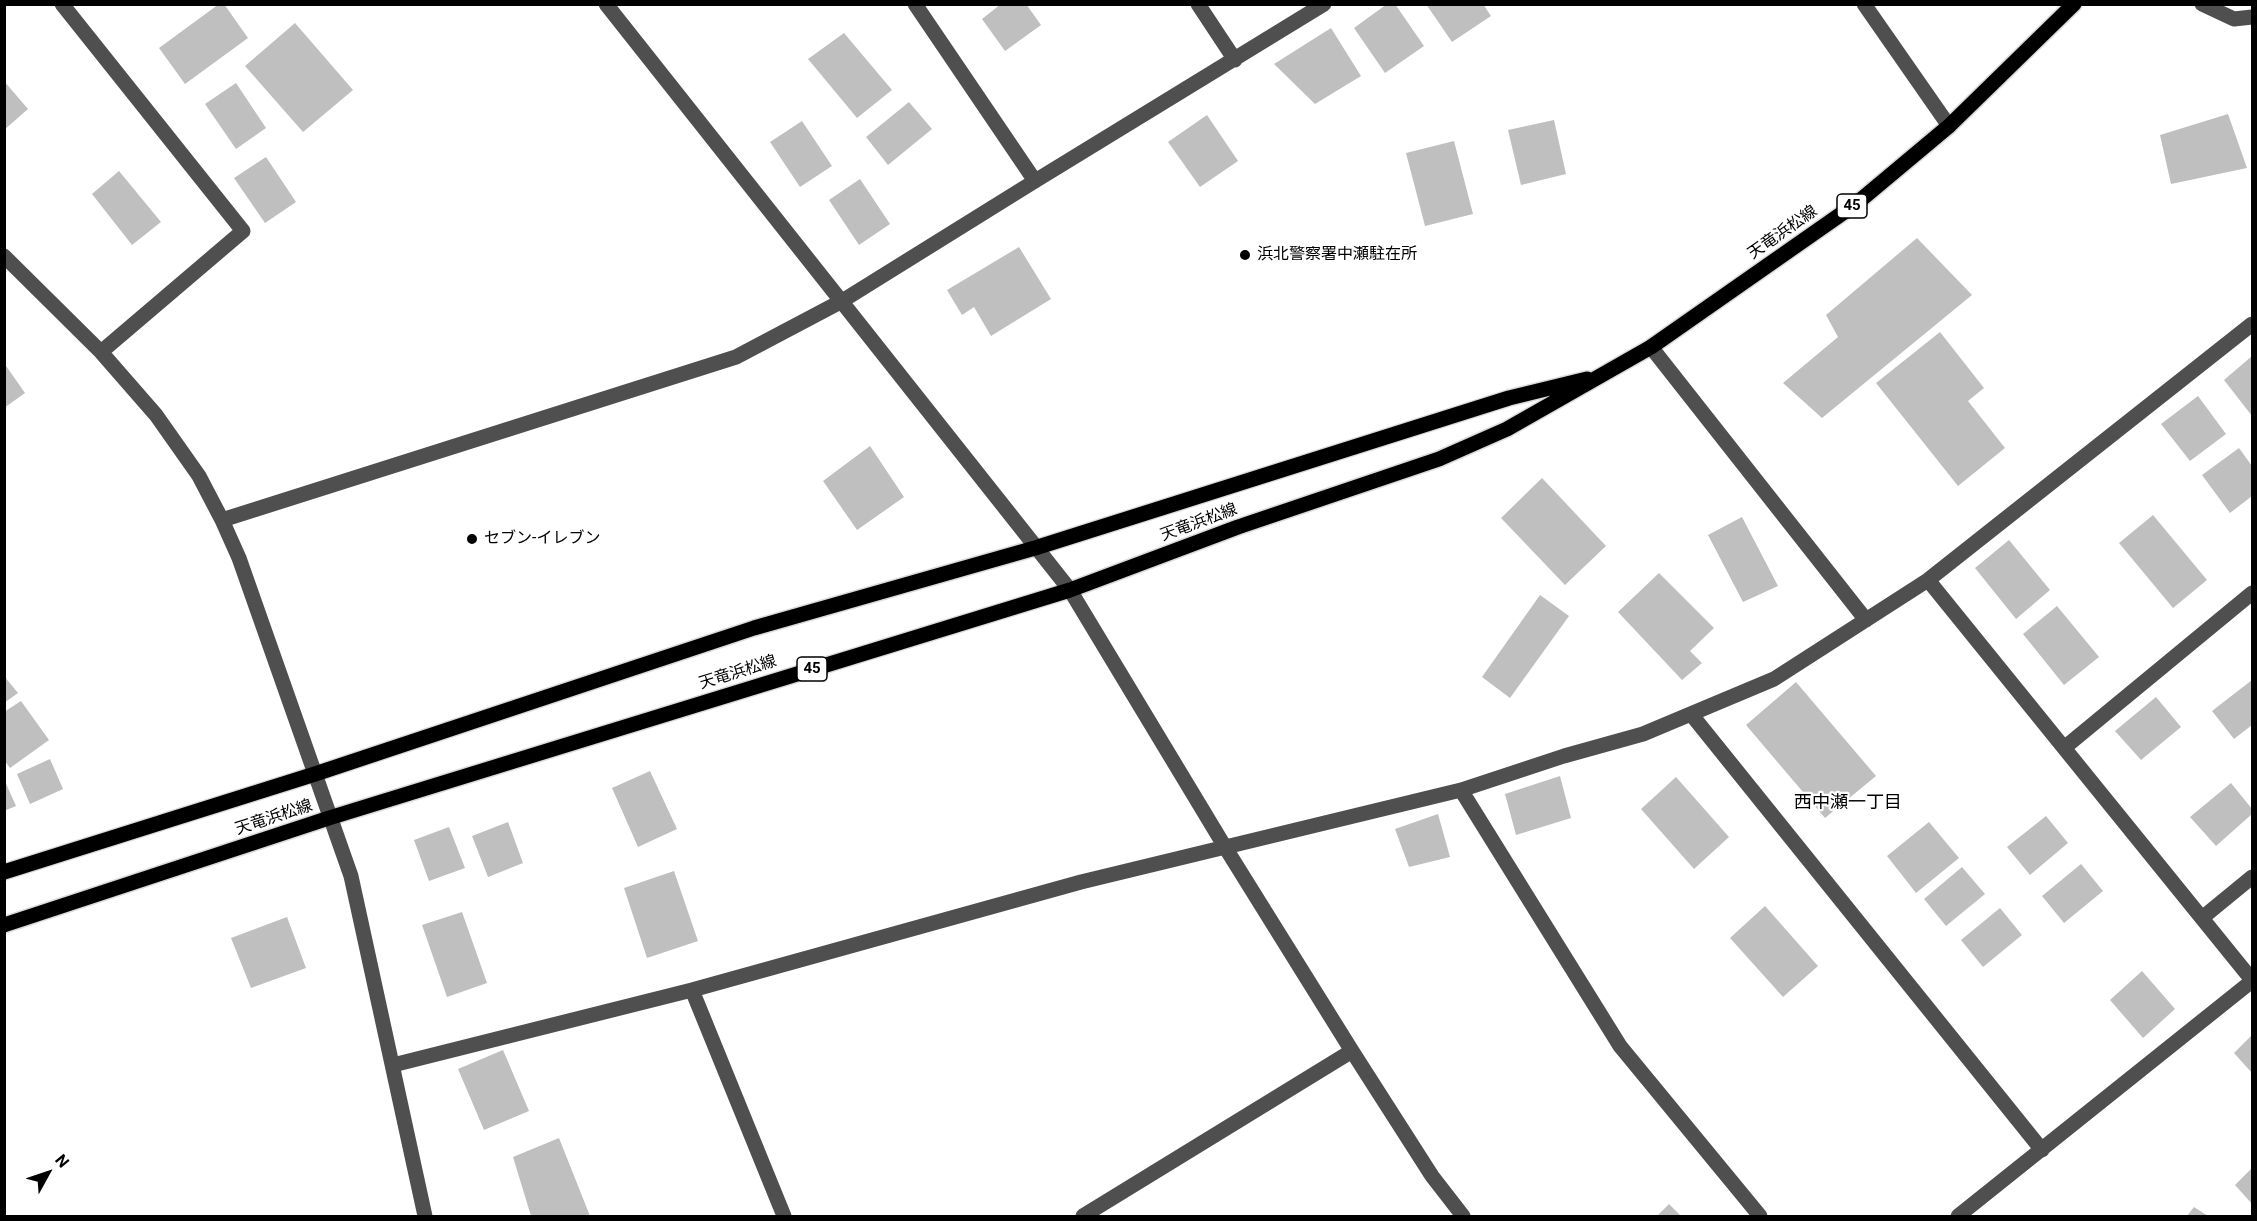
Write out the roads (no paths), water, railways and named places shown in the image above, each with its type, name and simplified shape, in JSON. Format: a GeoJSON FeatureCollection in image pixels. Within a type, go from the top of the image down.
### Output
{"type":"FeatureCollection","features":[{"type":"Feature","properties":{"kind":"main road","name":"天竜浜松線"},"geometry":{"type":"LineString","coordinates":[[4,925],[329,818],[1070,590],[1238,527],[1439,459],[1507,429],[1651,347],[1857,203],[1949,126],[2074,4]]}},
{"type":"Feature","properties":{"kind":"main road","name":"天竜浜松線"},"geometry":{"type":"LineString","coordinates":[[4,872],[315,774],[754,628],[1035,548],[1509,398],[1604,375]]}},
{"type":"Feature","properties":{"kind":"street"},"geometry":{"type":"LineString","coordinates":[[62,4],[243,231],[101,352]]}},
{"type":"Feature","properties":{"kind":"street"},"geometry":{"type":"LineString","coordinates":[[606,4],[1070,590],[1225,847],[1352,1051],[1432,1176],[1463,1216]]}},
{"type":"Feature","properties":{"kind":"street"},"geometry":{"type":"LineString","coordinates":[[915,4],[1035,181]]}},
{"type":"Feature","properties":{"kind":"street"},"geometry":{"type":"LineString","coordinates":[[1198,4],[1235,60]]}},
{"type":"Feature","properties":{"kind":"street"},"geometry":{"type":"LineString","coordinates":[[222,520],[736,357],[842,302],[1324,4]]}},
{"type":"Feature","properties":{"kind":"street"},"geometry":{"type":"LineString","coordinates":[[1864,4],[1949,126]]}},
{"type":"Feature","properties":{"kind":"street"},"geometry":{"type":"LineString","coordinates":[[2202,4],[2234,19],[2253,17]]}},
{"type":"Feature","properties":{"kind":"street"},"geometry":{"type":"LineString","coordinates":[[4,256],[101,352],[126,379],[172,437],[199,476],[239,558],[351,876],[425,1216]]}},
{"type":"Feature","properties":{"kind":"street"},"geometry":{"type":"LineString","coordinates":[[393,1065],[692,990],[1081,882],[1461,790],[1564,756],[1643,734],[1774,678],[1928,580],[2253,324]]}},
{"type":"Feature","properties":{"kind":"street"},"geometry":{"type":"LineString","coordinates":[[1651,347],[1866,620]]}},
{"type":"Feature","properties":{"kind":"street"},"geometry":{"type":"LineString","coordinates":[[1928,580],[2253,980],[1958,1216]]}},
{"type":"Feature","properties":{"kind":"street"},"geometry":{"type":"LineString","coordinates":[[2064,748],[2253,593]]}},
{"type":"Feature","properties":{"kind":"street"},"geometry":{"type":"LineString","coordinates":[[1691,714],[2042,1150]]}},
{"type":"Feature","properties":{"kind":"street"},"geometry":{"type":"LineString","coordinates":[[1461,790],[1620,1046],[1760,1216]]}},
{"type":"Feature","properties":{"kind":"street"},"geometry":{"type":"LineString","coordinates":[[2202,918],[2253,877]]}},
{"type":"Feature","properties":{"kind":"street"},"geometry":{"type":"LineString","coordinates":[[692,990],[784,1216]]}},
{"type":"Feature","properties":{"kind":"street"},"geometry":{"type":"LineString","coordinates":[[1083,1216],[1352,1051]]}},
{"type":"Feature","properties":{"kind":"place","name":"浜北警察署中瀬駐在所"},"geometry":{"type":"Point","coordinates":[1245,255]}},
{"type":"Feature","properties":{"kind":"place","name":"セブン-イレブン"},"geometry":{"type":"Point","coordinates":[472,539]}},
{"type":"Feature","properties":{"kind":"district","name":"西中瀬一丁目"},"geometry":{"type":"Point","coordinates":[1848,803]}}]}
